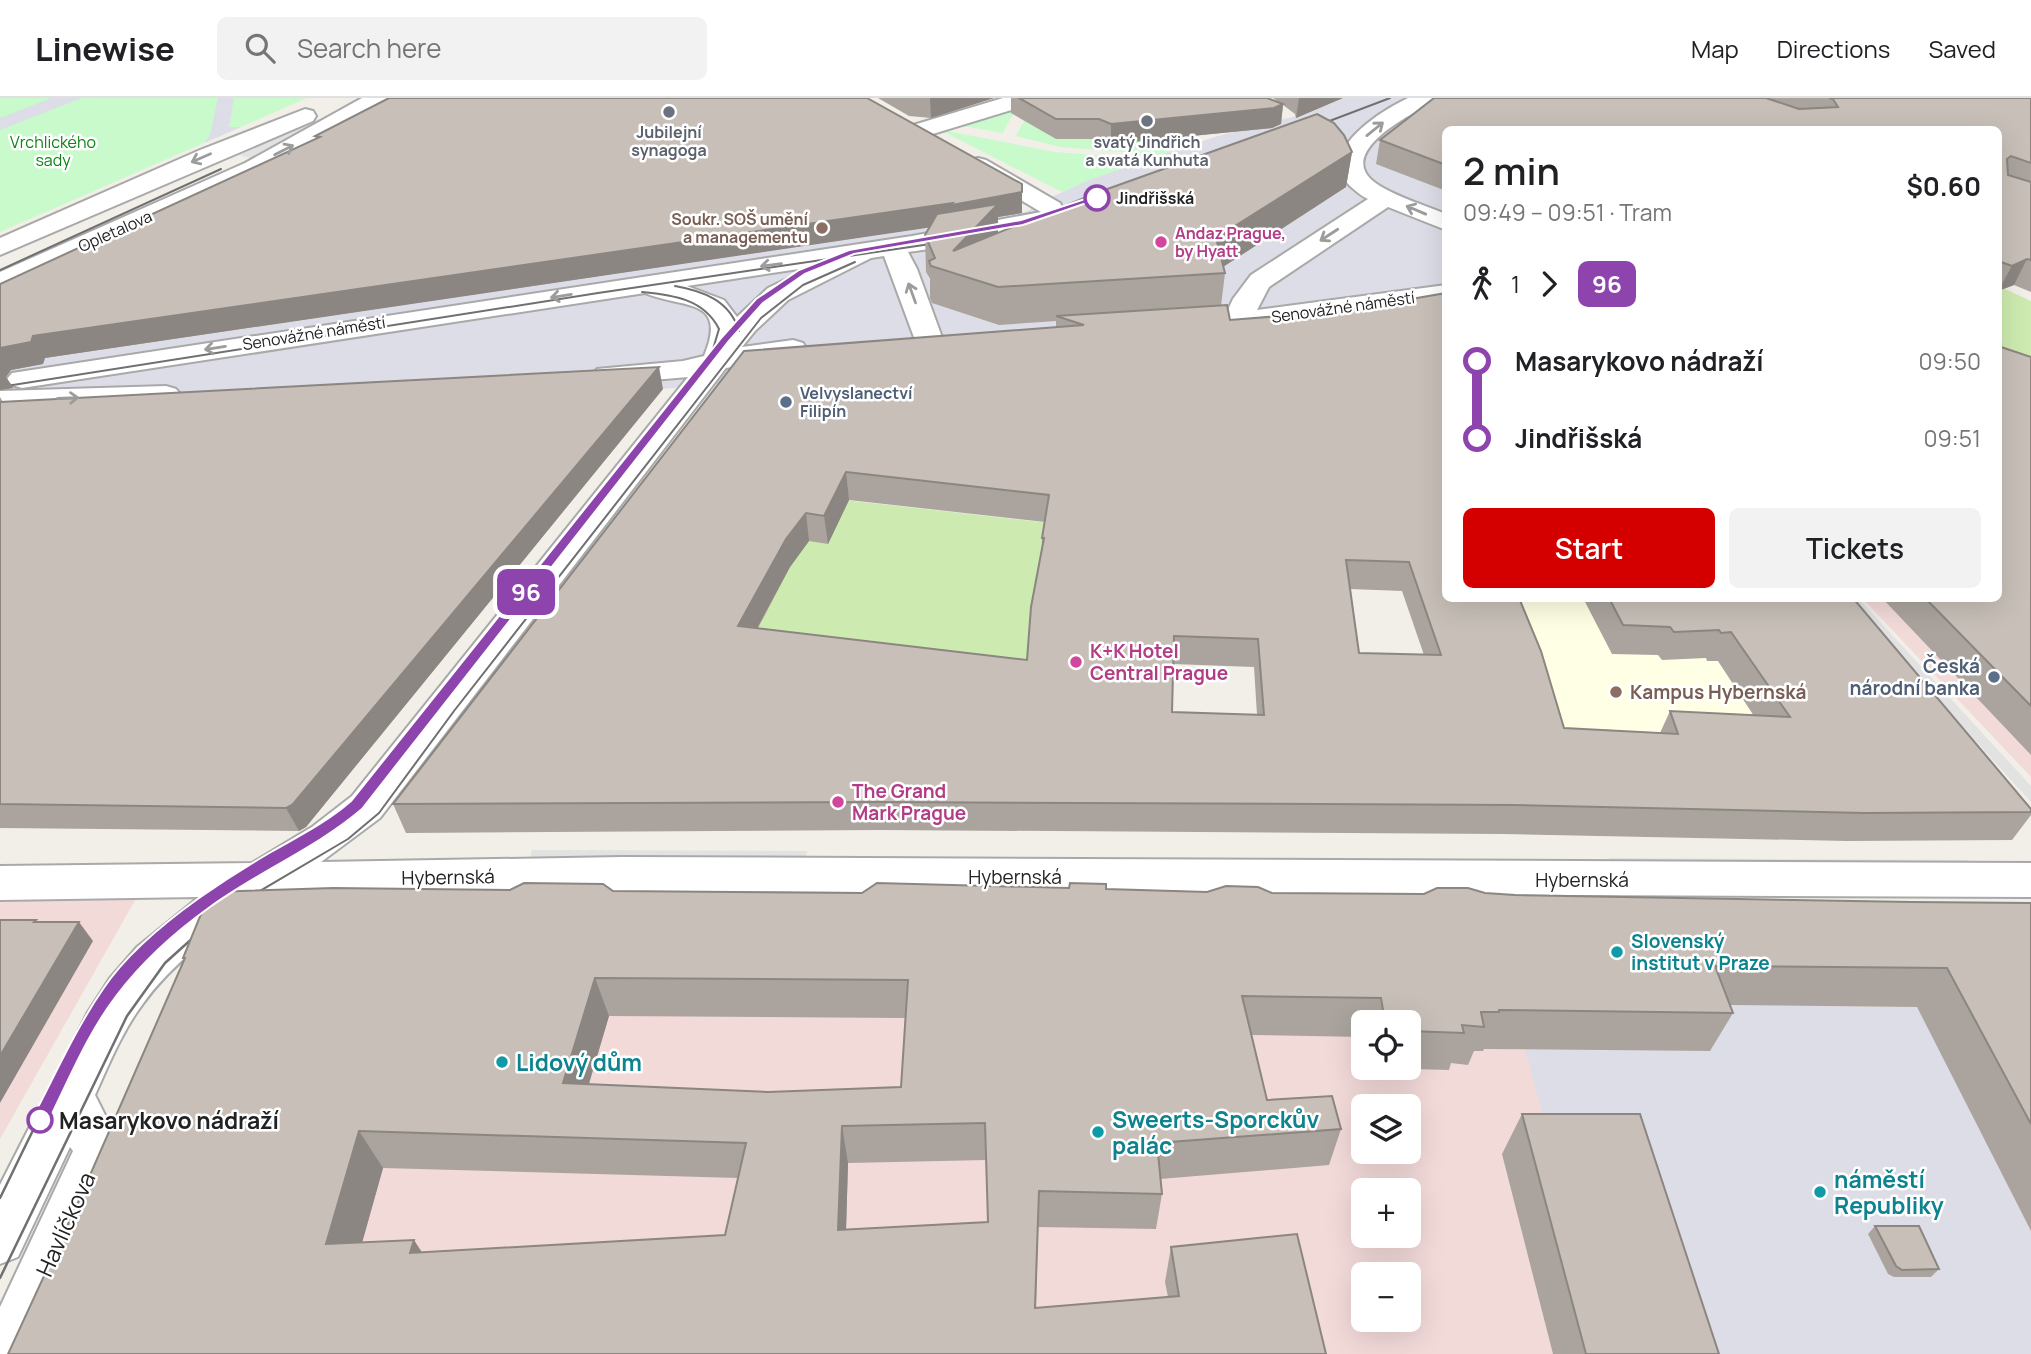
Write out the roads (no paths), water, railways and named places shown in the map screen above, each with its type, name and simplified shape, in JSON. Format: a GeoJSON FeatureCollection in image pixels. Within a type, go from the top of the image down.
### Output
{"type":"FeatureCollection","features":[{"type":"Feature","properties":{"kind":"street","name":"Opletalova"},"geometry":{"type":"LineString","coordinates":[[0,247],[268,129],[356,98]]}},
{"type":"Feature","properties":{"kind":"street","name":"Opletalova"},"geometry":{"type":"LineString","coordinates":[[0,282],[253,168],[378,98]]}},
{"type":"Feature","properties":{"kind":"street"},"geometry":{"type":"LineString","coordinates":[[894,118],[918,131],[1026,98]]}},
{"type":"Feature","properties":{"kind":"street"},"geometry":{"type":"LineString","coordinates":[[1426,98],[1408,106],[1357,144],[1351,160],[1355,177],[1361,185],[1442,221]]}},
{"type":"Feature","properties":{"kind":"street","name":"Senovážné náměstí"},"geometry":{"type":"LineString","coordinates":[[0,383],[892,247],[1008,228],[1055,216],[1051,208],[918,131]]}},
{"type":"Feature","properties":{"kind":"street","name":"Senovážné náměstí"},"geometry":{"type":"LineString","coordinates":[[1385,198],[1261,281],[1228,321],[1304,314],[1442,294]]}},
{"type":"Feature","properties":{"kind":"street"},"geometry":{"type":"LineString","coordinates":[[892,247],[904,269],[927,340]]}},
{"type":"Feature","properties":{"kind":"street","name":"Senovážné náměstí"},"geometry":{"type":"LineString","coordinates":[[715,363],[745,325],[778,294],[863,251]]}},
{"type":"Feature","properties":{"kind":"street","name":"Senovážné náměstí"},"geometry":{"type":"LineString","coordinates":[[629,285],[695,296],[717,308],[724,316],[728,333],[715,363]]}},
{"type":"Feature","properties":{"kind":"street"},"geometry":{"type":"LineString","coordinates":[[575,377],[650,374],[715,363],[768,350],[822,347]]}},
{"type":"Feature","properties":{"kind":"street"},"geometry":{"type":"LineString","coordinates":[[0,1239],[104,1026],[125,991],[177,938],[256,881],[327,838],[366,807],[715,363]]}},
{"type":"Feature","properties":{"kind":"street"},"geometry":{"type":"LineString","coordinates":[[0,400],[194,396]]}},
{"type":"Feature","properties":{"kind":"street","name":"Hybernská"},"geometry":{"type":"LineString","coordinates":[[0,883],[622,874],[2031,880]]}},
{"type":"Feature","properties":{"kind":"street","name":"Havlíčkova"},"geometry":{"type":"LineString","coordinates":[[7,1354],[98,1150],[70,1095]]}},
{"type":"Feature","properties":{"kind":"tram line"},"geometry":{"type":"LineString","coordinates":[[1311,128],[1390,98]]}},
{"type":"Feature","properties":{"kind":"tram line"},"geometry":{"type":"LineString","coordinates":[[0,270],[221,169]]}},
{"type":"Feature","properties":{"kind":"tram line","name":"96"},"geometry":{"type":"LineString","coordinates":[[40,1120],[89,1025],[129,968],[177,923],[204,903],[273,858],[335,824],[356,805],[725,339],[760,301],[779,285],[802,272],[852,252],[902,241],[1003,227],[1045,217],[1097,198]]}},
{"type":"Feature","properties":{"kind":"tram line"},"geometry":{"type":"LineString","coordinates":[[979,230],[1044,217]]}},
{"type":"Feature","properties":{"kind":"tram line"},"geometry":{"type":"LineString","coordinates":[[0,387],[598,293],[944,242]]}},
{"type":"Feature","properties":{"kind":"tram line"},"geometry":{"type":"LineString","coordinates":[[243,901],[348,839],[379,813],[454,711],[761,318],[803,285],[855,262]]}},
{"type":"Feature","properties":{"kind":"tram line"},"geometry":{"type":"LineString","coordinates":[[737,326],[749,311],[779,285],[814,266]]}},
{"type":"Feature","properties":{"kind":"tram line"},"geometry":{"type":"LineString","coordinates":[[675,286],[714,299],[729,312],[737,326]]}},
{"type":"Feature","properties":{"kind":"tram line"},"geometry":{"type":"LineString","coordinates":[[642,292],[686,300],[705,311],[719,329],[713,349]]}},
{"type":"Feature","properties":{"kind":"tram line"},"geometry":{"type":"LineString","coordinates":[[176,924],[220,892],[313,836],[357,805],[737,326]]}},
{"type":"Feature","properties":{"kind":"tram line"},"geometry":{"type":"LineString","coordinates":[[737,326],[739,331]]}},
{"type":"Feature","properties":{"kind":"tram line"},"geometry":{"type":"LineString","coordinates":[[0,1198],[55,1087],[97,1015],[148,951],[178,922]]}},
{"type":"Feature","properties":{"kind":"tram line"},"geometry":{"type":"LineString","coordinates":[[0,1278],[127,1016],[165,963],[205,927]]}},
{"type":"Feature","properties":{"kind":"place","name":"Jubilejní synagoga"},"geometry":{"type":"Point","coordinates":[669,112]}},
{"type":"Feature","properties":{"kind":"place","name":"svatý Jindřich a svatá Kunhuta"},"geometry":{"type":"Point","coordinates":[1147,121]}},
{"type":"Feature","properties":{"kind":"place","name":"Jindřišská"},"geometry":{"type":"Point","coordinates":[1097,198]}},
{"type":"Feature","properties":{"kind":"place","name":"Soukr. SOŠ umění a managementu"},"geometry":{"type":"Point","coordinates":[822,228]}},
{"type":"Feature","properties":{"kind":"place","name":"Andaz Prague, by Hyatt"},"geometry":{"type":"Point","coordinates":[1161,242]}},
{"type":"Feature","properties":{"kind":"place","name":"Velvyslanectví Filipín"},"geometry":{"type":"Point","coordinates":[786,402]}},
{"type":"Feature","properties":{"kind":"place","name":"K+K Hotel Central Prague"},"geometry":{"type":"Point","coordinates":[1076,662]}},
{"type":"Feature","properties":{"kind":"place","name":"Česká národní banka"},"geometry":{"type":"Point","coordinates":[1994,677]}},
{"type":"Feature","properties":{"kind":"place","name":"Kampus Hybernská"},"geometry":{"type":"Point","coordinates":[1616,692]}},
{"type":"Feature","properties":{"kind":"place","name":"The Grand Mark Prague"},"geometry":{"type":"Point","coordinates":[838,802]}},
{"type":"Feature","properties":{"kind":"place","name":"Slovenský institut v Praze"},"geometry":{"type":"Point","coordinates":[1617,952]}},
{"type":"Feature","properties":{"kind":"place","name":"Lidový dům"},"geometry":{"type":"Point","coordinates":[502,1062]}},
{"type":"Feature","properties":{"kind":"place","name":"Masarykovo nádraží"},"geometry":{"type":"Point","coordinates":[40,1120]}},
{"type":"Feature","properties":{"kind":"place","name":"Sweerts-Sporckův palác"},"geometry":{"type":"Point","coordinates":[1098,1132]}},
{"type":"Feature","properties":{"kind":"place","name":"náměstí Republiky"},"geometry":{"type":"Point","coordinates":[1820,1192]}},
{"type":"Feature","properties":{"kind":"park label","name":"Vrchlického sady"},"geometry":{"type":"Point","coordinates":[53,151]}}]}
